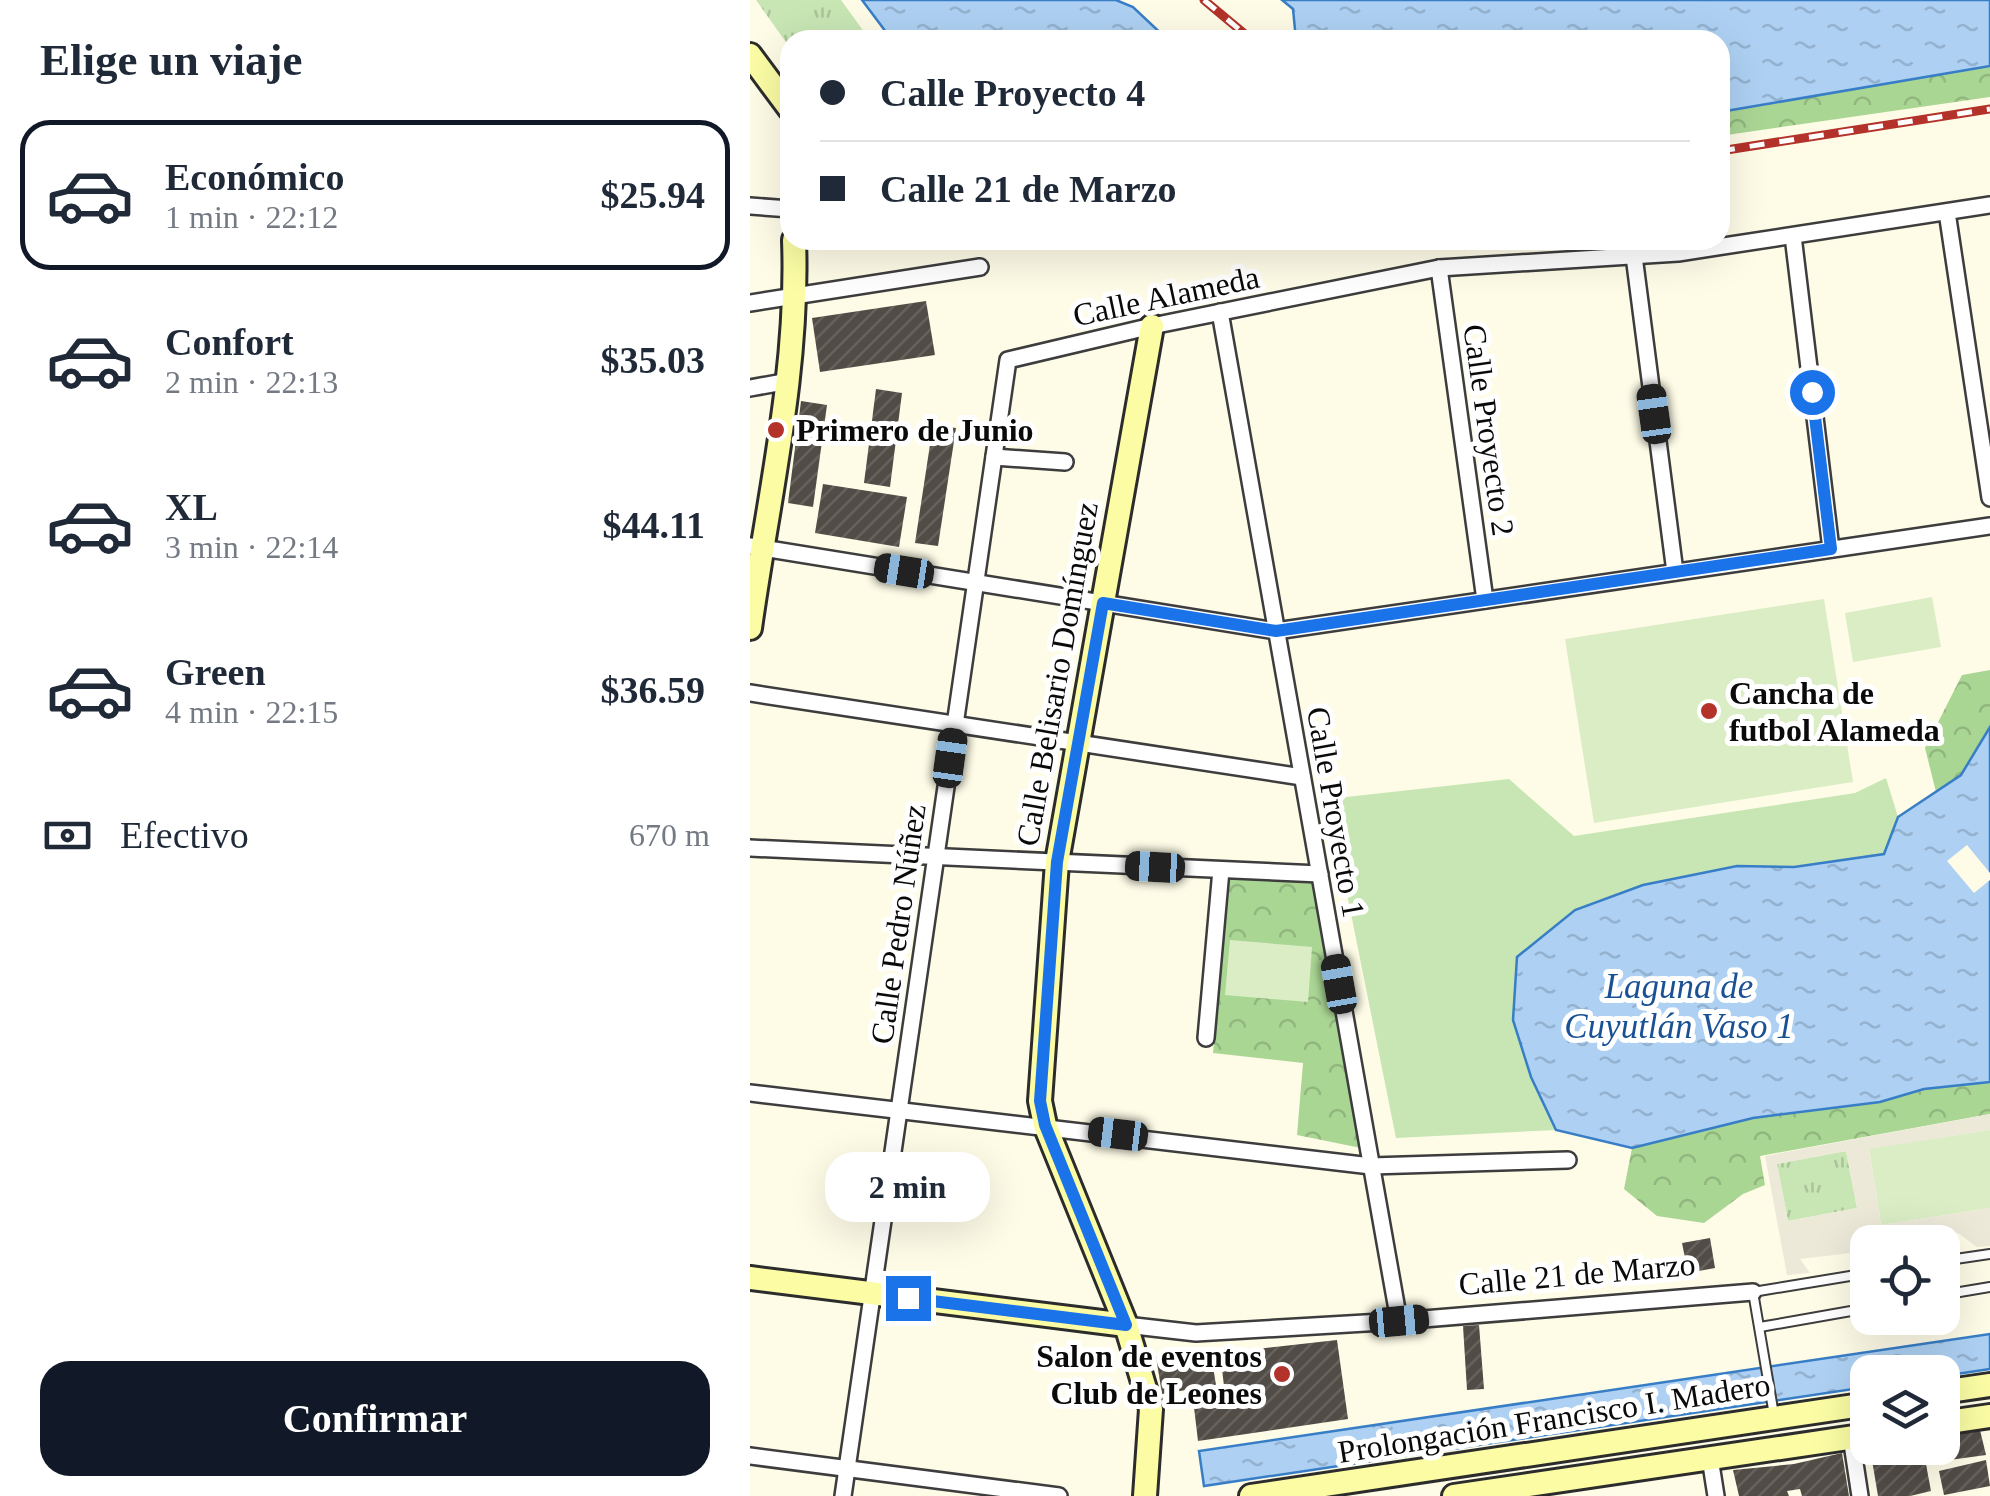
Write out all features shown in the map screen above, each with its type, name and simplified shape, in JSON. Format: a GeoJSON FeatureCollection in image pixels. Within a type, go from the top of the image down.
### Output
{"type":"FeatureCollection","features":[{"type":"Feature","properties":{"kind":"street"},"geometry":{"type":"LineString","coordinates":[[750,55],[757,71],[780,97]]}},
{"type":"Feature","properties":{"kind":"street","name":"Calle Alameda"},"geometry":{"type":"LineString","coordinates":[[1730,246],[1990,205]]}},
{"type":"Feature","properties":{"kind":"street"},"geometry":{"type":"LineString","coordinates":[[750,206],[780,208]]}},
{"type":"Feature","properties":{"kind":"street"},"geometry":{"type":"LineString","coordinates":[[1947,212],[1990,498]]}},
{"type":"Feature","properties":{"kind":"street"},"geometry":{"type":"LineString","coordinates":[[1793,236],[1831,549]]}},
{"type":"Feature","properties":{"kind":"street"},"geometry":{"type":"LineString","coordinates":[[750,628],[756,547],[790,381],[796,296],[794,250]]}},
{"type":"Feature","properties":{"kind":"street","name":"Calle Alameda"},"geometry":{"type":"LineString","coordinates":[[1008,360],[1152,326],[1439,268],[1704,250]]}},
{"type":"Feature","properties":{"kind":"street"},"geometry":{"type":"LineString","coordinates":[[1634,256],[1675,572]]}},
{"type":"Feature","properties":{"kind":"street"},"geometry":{"type":"LineString","coordinates":[[750,302],[980,267]]}},
{"type":"Feature","properties":{"kind":"street","name":"Calle Proyecto 2"},"geometry":{"type":"LineString","coordinates":[[1439,268],[1486,600]]}},
{"type":"Feature","properties":{"kind":"street","name":"Calle Proyecto 1"},"geometry":{"type":"LineString","coordinates":[[1220,312],[1399,1321]]}},
{"type":"Feature","properties":{"kind":"street","name":"Calle Belisario Domínguez"},"geometry":{"type":"LineString","coordinates":[[1146,1496],[1151,1409],[1126,1325],[1045,1125],[1040,1101],[1057,862],[1152,326]]}},
{"type":"Feature","properties":{"kind":"street","name":"Calle Pedro Núñez"},"geometry":{"type":"LineString","coordinates":[[843,1496],[1008,360]]}},
{"type":"Feature","properties":{"kind":"street"},"geometry":{"type":"LineString","coordinates":[[750,388],[790,381]]}},
{"type":"Feature","properties":{"kind":"street"},"geometry":{"type":"LineString","coordinates":[[994,458],[1065,462]]}},
{"type":"Feature","properties":{"kind":"street"},"geometry":{"type":"LineString","coordinates":[[756,547],[1276,631],[1990,526]]}},
{"type":"Feature","properties":{"kind":"street"},"geometry":{"type":"LineString","coordinates":[[750,694],[1302,777]]}},
{"type":"Feature","properties":{"kind":"street"},"geometry":{"type":"LineString","coordinates":[[750,848],[1320,874]]}},
{"type":"Feature","properties":{"kind":"street"},"geometry":{"type":"LineString","coordinates":[[1206,1038],[1221,870]]}},
{"type":"Feature","properties":{"kind":"street"},"geometry":{"type":"LineString","coordinates":[[750,1093],[1371,1166],[1568,1160]]}},
{"type":"Feature","properties":{"kind":"street","name":"Calle 21 de Marzo"},"geometry":{"type":"LineString","coordinates":[[750,1278],[1196,1333],[1753,1292]]}},
{"type":"Feature","properties":{"kind":"street"},"geometry":{"type":"LineString","coordinates":[[1960,1389],[1990,1385]]}},
{"type":"Feature","properties":{"kind":"street","name":"Prolongación Francisco I. Madero"},"geometry":{"type":"LineString","coordinates":[[1251,1496],[1657,1435],[1773,1412],[1850,1406]]}},
{"type":"Feature","properties":{"kind":"street"},"geometry":{"type":"LineString","coordinates":[[1960,1423],[1989,1421]]}},
{"type":"Feature","properties":{"kind":"street"},"geometry":{"type":"LineString","coordinates":[[1657,1435],[1657,1466]]}},
{"type":"Feature","properties":{"kind":"street","name":"Prolongación Francisco I. Madero"},"geometry":{"type":"LineString","coordinates":[[1454,1496],[1578,1487],[1657,1466],[1850,1437]]}},
{"type":"Feature","properties":{"kind":"street"},"geometry":{"type":"LineString","coordinates":[[1149,1455],[1164,1496]]}},
{"type":"Feature","properties":{"kind":"street"},"geometry":{"type":"LineString","coordinates":[[750,1456],[1059,1496]]}},
{"type":"Feature","properties":{"kind":"street"},"geometry":{"type":"LineString","coordinates":[[1710,1458],[1716,1496]]}},
{"type":"Feature","properties":{"kind":"street"},"geometry":{"type":"LineString","coordinates":[[1859,1465],[1860,1496]]}},
{"type":"Feature","properties":{"kind":"lane"},"geometry":{"type":"LineString","coordinates":[[1960,1258],[1990,1254]]}},
{"type":"Feature","properties":{"kind":"lane"},"geometry":{"type":"LineString","coordinates":[[1773,1412],[1753,1292],[1850,1276]]}},
{"type":"Feature","properties":{"kind":"lane"},"geometry":{"type":"LineString","coordinates":[[1960,1292],[1990,1287]]}},
{"type":"Feature","properties":{"kind":"lane"},"geometry":{"type":"LineString","coordinates":[[1760,1327],[1850,1311]]}},
{"type":"Feature","properties":{"kind":"green space"},"geometry":{"type":"Polygon","coordinates":[[[756,0],[841,0],[863,30],[780,30],[780,34],[756,0]]]}},
{"type":"Feature","properties":{"kind":"green space"},"geometry":{"type":"Polygon","coordinates":[[[1990,66],[1990,97],[1730,135],[1730,110],[1990,66]]]}},
{"type":"Feature","properties":{"kind":"green space"},"geometry":{"type":"Polygon","coordinates":[[[1932,597],[1941,647],[1853,662],[1845,613],[1932,597]]]}},
{"type":"Feature","properties":{"kind":"green space","name":"Cancha de futbol Alameda"},"geometry":{"type":"Polygon","coordinates":[[[1824,599],[1853,782],[1594,823],[1565,639],[1824,599]]]}},
{"type":"Feature","properties":{"kind":"green space"},"geometry":{"type":"Polygon","coordinates":[[[1990,670],[1990,727],[1961,775],[1936,792],[1925,748],[1962,675],[1990,670]]]}},
{"type":"Feature","properties":{"kind":"green space"},"geometry":{"type":"Polygon","coordinates":[[[1886,778],[1898,817],[1884,854],[1794,867],[1737,866],[1575,910],[1517,958],[1513,1020],[1531,1077],[1556,1130],[1396,1138],[1328,799],[1509,779],[1574,836],[1855,793],[1886,778]]]}},
{"type":"Feature","properties":{"kind":"green space"},"geometry":{"type":"Polygon","coordinates":[[[1229,876],[1321,883],[1361,1148],[1297,1135],[1303,1063],[1213,1053],[1229,876]]]}},
{"type":"Feature","properties":{"kind":"green space"},"geometry":{"type":"Polygon","coordinates":[[[1230,940],[1312,947],[1308,1002],[1225,995],[1230,940]]]}},
{"type":"Feature","properties":{"kind":"green space"},"geometry":{"type":"Polygon","coordinates":[[[1990,1082],[1990,1114],[1760,1156],[1765,1185],[1743,1194],[1704,1223],[1657,1216],[1624,1189],[1632,1148],[1753,1118],[1880,1102],[1924,1089],[1990,1082]]]}},
{"type":"Feature","properties":{"kind":"green space"},"geometry":{"type":"Polygon","coordinates":[[[1990,1130],[1990,1208],[1881,1225],[1869,1148],[1990,1130]]]}},
{"type":"Feature","properties":{"kind":"green space"},"geometry":{"type":"Polygon","coordinates":[[[1846,1151],[1857,1208],[1788,1221],[1777,1164],[1846,1151]]]}},
{"type":"Feature","properties":{"kind":"shaded area"},"geometry":{"type":"Polygon","coordinates":[[[1990,1114],[1990,1130],[1869,1149],[1881,1225],[1850,1225],[1850,1253],[1800,1259],[1810,1273],[1787,1275],[1765,1156],[1990,1114]],[[1846,1151],[1777,1164],[1788,1221],[1857,1208],[1846,1151]]]}},
{"type":"Feature","properties":{"kind":"shaded area"},"geometry":{"type":"Polygon","coordinates":[[[1990,1208],[1990,1246],[1977,1247],[1960,1234],[1960,1225],[1881,1225],[1990,1208]]]}},
{"type":"Feature","properties":{"kind":"water"},"geometry":{"type":"Polygon","coordinates":[[[862,0],[1116,0],[1133,7],[1157,30],[884,30],[862,0]]]}},
{"type":"Feature","properties":{"kind":"water"},"geometry":{"type":"Polygon","coordinates":[[[1282,0],[1990,0],[1990,66],[1730,110],[1730,30],[1295,30],[1293,9],[1282,0]]]}},
{"type":"Feature","properties":{"kind":"water","name":"Laguna de Cuyutlán Vaso 1"},"geometry":{"type":"Polygon","coordinates":[[[1990,727],[1990,1082],[1924,1089],[1880,1102],[1753,1118],[1632,1148],[1556,1130],[1531,1077],[1513,1020],[1517,957],[1575,910],[1643,885],[1737,866],[1794,867],[1884,854],[1898,817],[1961,775],[1990,727]]]}},
{"type":"Feature","properties":{"kind":"water"},"geometry":{"type":"Polygon","coordinates":[[[1990,1334],[1990,1369],[1960,1373],[1960,1355],[1850,1355],[1850,1390],[1204,1486],[1199,1451],[1990,1334]]]}},
{"type":"Feature","properties":{"kind":"pier"},"geometry":{"type":"Polygon","coordinates":[[[1967,845],[1990,873],[1990,880],[1974,893],[1947,861],[1967,845]]]}},
{"type":"Feature","properties":{"kind":"building"},"geometry":{"type":"Polygon","coordinates":[[[926,301],[935,355],[820,372],[812,318],[926,301]]]}},
{"type":"Feature","properties":{"kind":"building"},"geometry":{"type":"Polygon","coordinates":[[[876,389],[902,393],[890,487],[864,483],[876,389]]]}},
{"type":"Feature","properties":{"kind":"building"},"geometry":{"type":"Polygon","coordinates":[[[801,401],[827,405],[813,507],[788,503],[801,401]]]}},
{"type":"Feature","properties":{"kind":"building"},"geometry":{"type":"Polygon","coordinates":[[[933,425],[956,428],[938,546],[915,543],[933,425]]]}},
{"type":"Feature","properties":{"kind":"building"},"geometry":{"type":"Polygon","coordinates":[[[823,484],[907,497],[899,547],[815,533],[823,484]]]}},
{"type":"Feature","properties":{"kind":"building"},"geometry":{"type":"Polygon","coordinates":[[[1710,1238],[1715,1268],[1688,1273],[1682,1243],[1710,1238]]]}},
{"type":"Feature","properties":{"kind":"building"},"geometry":{"type":"Polygon","coordinates":[[[1659,1261],[1662,1278],[1639,1283],[1635,1266],[1659,1261]]]}},
{"type":"Feature","properties":{"kind":"building"},"geometry":{"type":"Polygon","coordinates":[[[1479,1325],[1484,1389],[1467,1390],[1463,1326],[1479,1325]]]}},
{"type":"Feature","properties":{"kind":"building","name":"Salon de eventos Club de Leones"},"geometry":{"type":"Polygon","coordinates":[[[1337,1340],[1348,1419],[1198,1441],[1193,1399],[1225,1394],[1220,1353],[1337,1340]]]}},
{"type":"Feature","properties":{"kind":"building"},"geometry":{"type":"Polygon","coordinates":[[[1210,1348],[1216,1385],[1162,1394],[1156,1357],[1210,1348]]]}},
{"type":"Feature","properties":{"kind":"building"},"geometry":{"type":"Polygon","coordinates":[[[1980,1430],[1986,1455],[1960,1459],[1960,1433],[1980,1430]]]}},
{"type":"Feature","properties":{"kind":"building"},"geometry":{"type":"Polygon","coordinates":[[[1842,1453],[1849,1496],[1802,1496],[1800,1489],[1787,1491],[1789,1496],[1739,1496],[1733,1470],[1794,1464],[1842,1453]]]}},
{"type":"Feature","properties":{"kind":"building"},"geometry":{"type":"Polygon","coordinates":[[[1986,1460],[1990,1486],[1944,1495],[1939,1471],[1986,1460]]]}},
{"type":"Feature","properties":{"kind":"building"},"geometry":{"type":"Polygon","coordinates":[[[1873,1465],[1926,1465],[1931,1491],[1910,1496],[1878,1496],[1873,1465]]]}},
{"type":"Feature","properties":{"kind":"railway"},"geometry":{"type":"LineString","coordinates":[[1204,0],[1240,30]]}},
{"type":"Feature","properties":{"kind":"railway"},"geometry":{"type":"LineString","coordinates":[[1730,149],[1990,109]]}},
{"type":"Feature","properties":{"kind":"place","name":"Primero de Junio"},"geometry":{"type":"Point","coordinates":[776,430]}},
{"type":"Feature","properties":{"kind":"place","name":"Cancha de futbol Alameda"},"geometry":{"type":"Point","coordinates":[1709,711]}},
{"type":"Feature","properties":{"kind":"place","name":"Salon de eventos Club de Leones"},"geometry":{"type":"Point","coordinates":[1282,1374]}},
{"type":"Feature","properties":{"kind":"route"},"geometry":{"type":"LineString","coordinates":[[908,1298],[1126,1325],[1045,1125],[1040,1101],[1057,862],[1103,603],[1276,631],[1831,549],[1812,392]]}}]}
